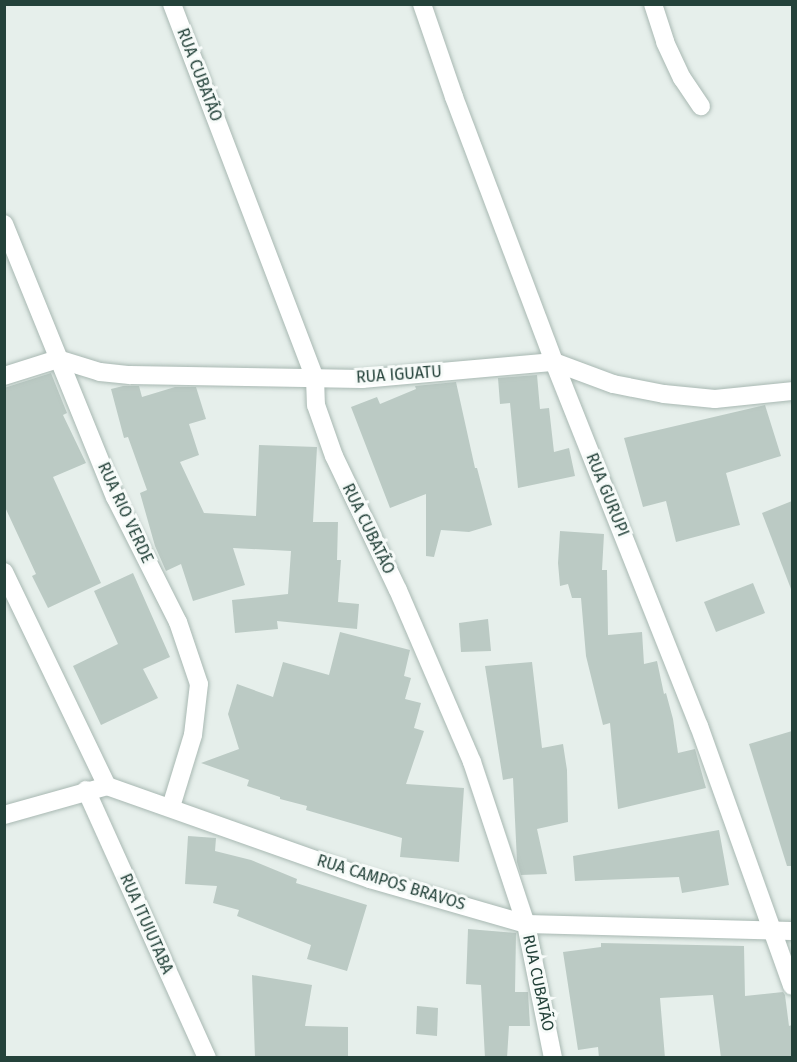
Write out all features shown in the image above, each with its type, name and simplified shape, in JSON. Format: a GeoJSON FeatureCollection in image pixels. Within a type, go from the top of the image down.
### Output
{"type":"FeatureCollection","features":[{"type":"Feature","properties":{"kind":"street","name":"RUA CUBATÃO"},"geometry":{"type":"LineString","coordinates":[[172,4],[315,378],[316,405],[333,456],[398,590],[472,762],[526,924],[553,1058]]}},
{"type":"Feature","properties":{"kind":"street","name":"RUA GURUPI"},"geometry":{"type":"LineString","coordinates":[[423,4],[454,97],[554,362],[695,716],[792,986]]}},
{"type":"Feature","properties":{"kind":"street"},"geometry":{"type":"LineString","coordinates":[[653,4],[665,42],[678,69],[701,106]]}},
{"type":"Feature","properties":{"kind":"street","name":"RUA RIO VERDE"},"geometry":{"type":"LineString","coordinates":[[4,224],[115,497],[178,622],[200,684],[193,735],[171,807]]}},
{"type":"Feature","properties":{"kind":"street","name":"RUA IGUATU"},"geometry":{"type":"LineString","coordinates":[[58,359],[100,372],[130,375],[315,378],[406,376],[554,362],[613,384],[664,394],[715,399],[792,391]]}},
{"type":"Feature","properties":{"kind":"street"},"geometry":{"type":"LineString","coordinates":[[4,376],[58,359]]}},
{"type":"Feature","properties":{"kind":"street"},"geometry":{"type":"LineString","coordinates":[[4,572],[10,598],[107,786]]}},
{"type":"Feature","properties":{"kind":"street","name":"RUA CAMPOS BRAVOS"},"geometry":{"type":"LineString","coordinates":[[4,815],[86,790],[107,786],[370,879],[526,924],[792,931]]}},
{"type":"Feature","properties":{"kind":"street","name":"RUA ITUIUTABA"},"geometry":{"type":"LineString","coordinates":[[86,790],[207,1058]]}},
{"type":"Feature","properties":{"kind":"building"},"geometry":{"type":"Polygon","coordinates":[[[51,373],[67,413],[63,415],[86,463],[53,477],[101,583],[48,608],[32,576],[36,574],[4,505],[4,388],[51,373]]]}},
{"type":"Feature","properties":{"kind":"building"},"geometry":{"type":"Polygon","coordinates":[[[537,375],[540,409],[549,408],[554,452],[569,448],[575,476],[518,488],[510,403],[500,404],[498,378],[537,375]]]}},
{"type":"Feature","properties":{"kind":"building"},"geometry":{"type":"Polygon","coordinates":[[[456,382],[475,468],[477,468],[492,525],[469,532],[441,530],[434,557],[426,556],[426,494],[390,508],[351,407],[377,397],[380,404],[416,389],[415,386],[456,382]]]}},
{"type":"Feature","properties":{"kind":"building"},"geometry":{"type":"Polygon","coordinates":[[[139,386],[142,397],[175,387],[196,387],[206,419],[189,424],[199,455],[180,462],[204,513],[256,516],[259,445],[317,447],[313,522],[338,522],[337,560],[341,560],[338,602],[359,604],[357,629],[277,621],[278,629],[235,633],[232,600],[288,594],[291,551],[233,548],[245,585],[193,601],[181,564],[166,571],[155,546],[140,493],[147,490],[128,437],[124,438],[111,389],[139,386]]]}},
{"type":"Feature","properties":{"kind":"building"},"geometry":{"type":"Polygon","coordinates":[[[765,405],[781,456],[726,473],[740,525],[676,542],[666,501],[643,507],[624,438],[765,405]]]}},
{"type":"Feature","properties":{"kind":"building"},"geometry":{"type":"Polygon","coordinates":[[[792,501],[792,589],[791,589],[762,513],[792,501]]]}},
{"type":"Feature","properties":{"kind":"building"},"geometry":{"type":"Polygon","coordinates":[[[560,531],[604,534],[602,570],[607,570],[608,635],[642,632],[644,664],[657,661],[664,694],[666,693],[673,719],[678,753],[695,749],[706,788],[618,809],[610,723],[603,725],[586,656],[581,598],[572,598],[568,584],[560,586],[558,563],[560,531]]]}},
{"type":"Feature","properties":{"kind":"building"},"geometry":{"type":"Polygon","coordinates":[[[133,573],[170,657],[143,669],[158,698],[101,725],[73,666],[118,644],[94,591],[133,573]]]}},
{"type":"Feature","properties":{"kind":"building"},"geometry":{"type":"Polygon","coordinates":[[[753,583],[765,613],[716,632],[704,602],[753,583]]]}},
{"type":"Feature","properties":{"kind":"building"},"geometry":{"type":"Polygon","coordinates":[[[488,619],[491,651],[461,652],[459,623],[488,619]]]}},
{"type":"Feature","properties":{"kind":"building"},"geometry":{"type":"Polygon","coordinates":[[[340,632],[410,650],[404,676],[411,678],[405,699],[421,703],[414,728],[424,731],[406,784],[464,788],[459,862],[400,857],[402,838],[306,810],[307,806],[280,799],[280,797],[247,786],[249,780],[201,763],[239,749],[228,714],[237,684],[273,697],[283,662],[329,675],[340,632]]]}},
{"type":"Feature","properties":{"kind":"building"},"geometry":{"type":"Polygon","coordinates":[[[532,662],[542,748],[563,744],[567,770],[568,822],[537,829],[547,874],[521,875],[517,862],[513,778],[503,780],[485,666],[532,662]]]}},
{"type":"Feature","properties":{"kind":"building"},"geometry":{"type":"Polygon","coordinates":[[[792,731],[792,866],[787,866],[749,744],[792,731]]]}},
{"type":"Feature","properties":{"kind":"building"},"geometry":{"type":"Polygon","coordinates":[[[719,830],[729,885],[682,893],[679,877],[575,881],[573,856],[719,830]]]}},
{"type":"Feature","properties":{"kind":"building"},"geometry":{"type":"Polygon","coordinates":[[[188,836],[216,838],[215,851],[251,860],[297,879],[296,883],[367,905],[347,971],[307,959],[311,945],[237,916],[239,910],[213,903],[217,886],[185,884],[188,836]]]}},
{"type":"Feature","properties":{"kind":"building"},"geometry":{"type":"Polygon","coordinates":[[[468,929],[516,933],[515,992],[528,992],[530,1026],[509,1026],[507,1058],[485,1058],[481,985],[466,984],[468,929]]]}},
{"type":"Feature","properties":{"kind":"building"},"geometry":{"type":"Polygon","coordinates":[[[601,943],[744,946],[745,996],[783,992],[789,1026],[792,1025],[792,1058],[721,1058],[713,995],[660,998],[665,1058],[599,1058],[598,1047],[578,1050],[563,952],[601,947],[601,943]]]}},
{"type":"Feature","properties":{"kind":"building"},"geometry":{"type":"Polygon","coordinates":[[[252,975],[312,985],[305,1026],[348,1027],[348,1058],[255,1058],[252,975]]]}},
{"type":"Feature","properties":{"kind":"building"},"geometry":{"type":"Polygon","coordinates":[[[417,1006],[438,1008],[437,1036],[416,1034],[417,1006]]]}}]}
